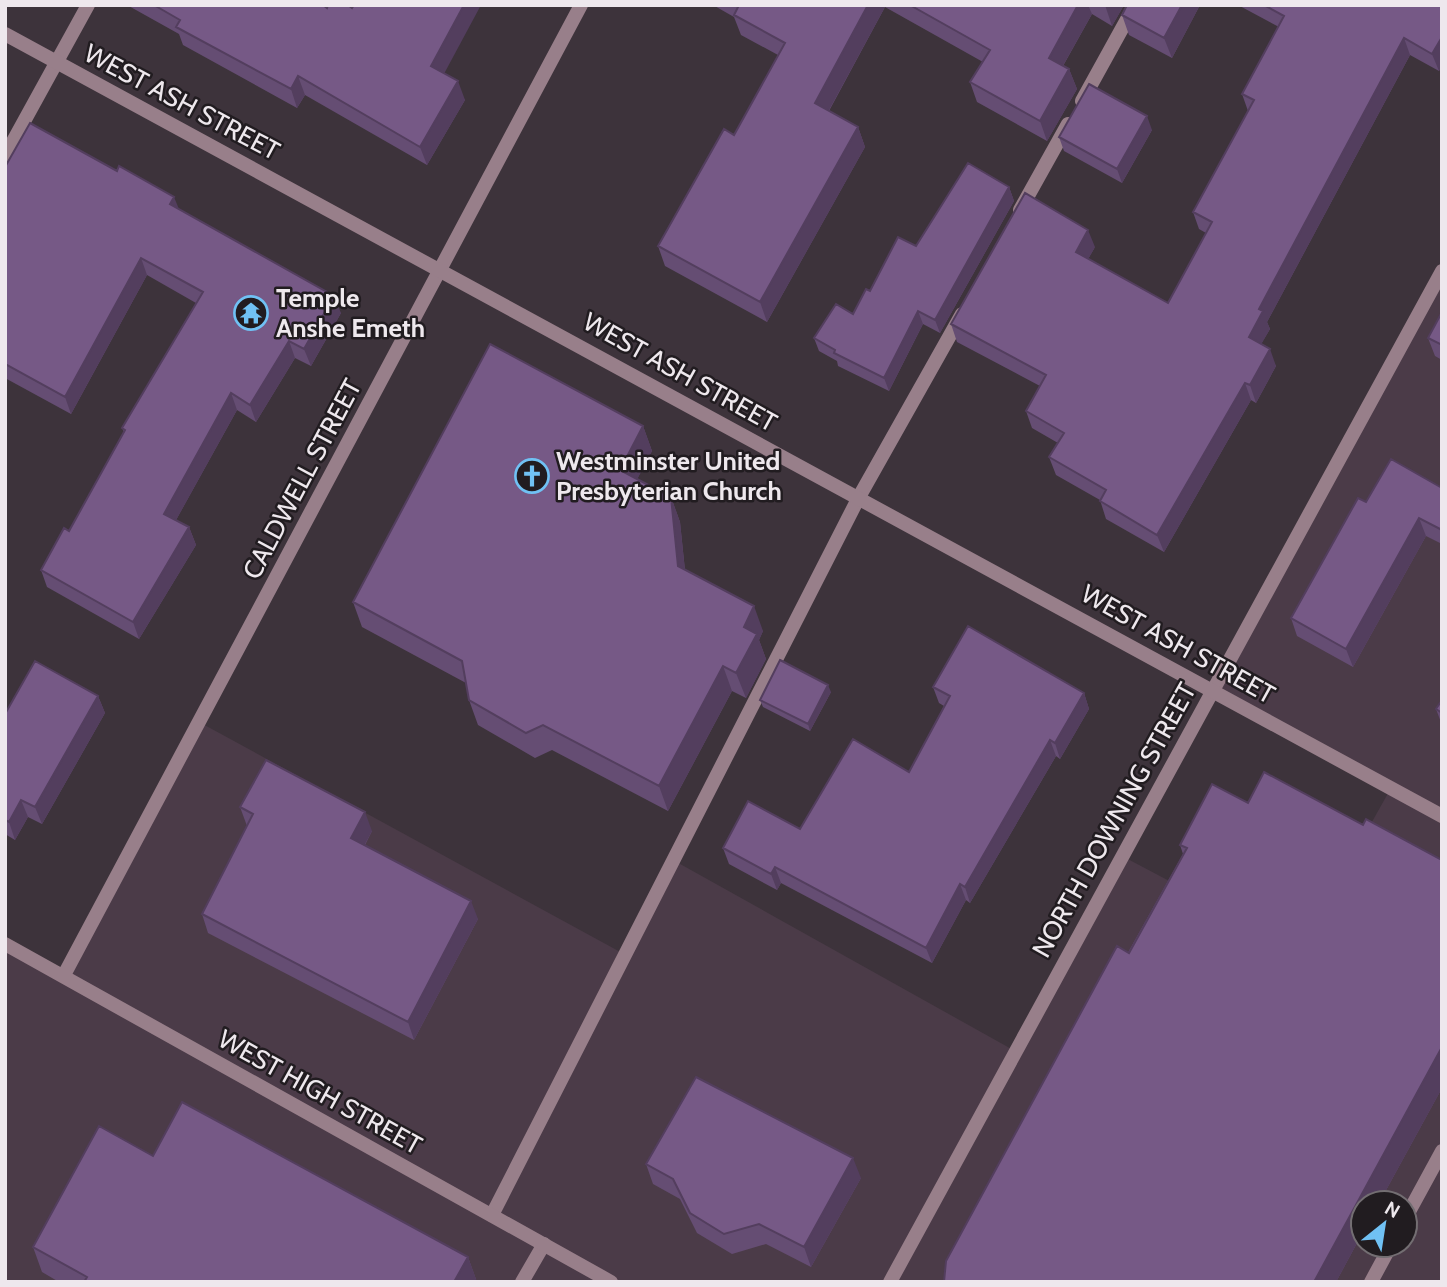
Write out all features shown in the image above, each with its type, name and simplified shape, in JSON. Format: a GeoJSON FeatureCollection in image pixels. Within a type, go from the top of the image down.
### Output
{"type":"FeatureCollection","features":[{"type":"Feature","properties":{"kind":"street"},"geometry":{"type":"LineString","coordinates":[[5,156],[88,5]]}},
{"type":"Feature","properties":{"kind":"street","name":"CALDWELL STREET"},"geometry":{"type":"LineString","coordinates":[[64,975],[581,5]]}},
{"type":"Feature","properties":{"kind":"street"},"geometry":{"type":"LineString","coordinates":[[1014,221],[1135,5]]}},
{"type":"Feature","properties":{"kind":"street","name":"WEST ASH STREET"},"geometry":{"type":"LineString","coordinates":[[5,34],[1442,816]]}},
{"type":"Feature","properties":{"kind":"street","name":"NORTH DOWNING STREET"},"geometry":{"type":"LineString","coordinates":[[890,1282],[1442,271]]}},
{"type":"Feature","properties":{"kind":"street"},"geometry":{"type":"LineString","coordinates":[[492,1215],[859,497],[967,305]]}},
{"type":"Feature","properties":{"kind":"street","name":"WEST HIGH STREET"},"geometry":{"type":"LineString","coordinates":[[5,944],[611,1282]]}},
{"type":"Feature","properties":{"kind":"street"},"geometry":{"type":"LineString","coordinates":[[1419,1193],[1442,1151]]}},
{"type":"Feature","properties":{"kind":"street"},"geometry":{"type":"LineString","coordinates":[[523,1282],[544,1244]]}},
{"type":"Feature","properties":{"kind":"street"},"geometry":{"type":"LineString","coordinates":[[1371,1282],[1383,1259]]}},
{"type":"Feature","properties":{"kind":"shaded area"},"geometry":{"type":"Polygon","coordinates":[[[1442,271],[1442,1282],[5,1282],[5,944],[63,975],[199,722],[624,954],[673,860],[1015,1051],[1122,856],[1300,950],[1391,788],[1212,691],[1442,271]]]}},
{"type":"Feature","properties":{"kind":"building"},"geometry":{"type":"Polygon","coordinates":[[[154,5],[323,5],[327,8],[328,5],[348,5],[352,8],[354,5],[464,5],[431,66],[458,81],[420,147],[298,76],[291,89],[176,27],[180,20],[154,5]]]}},
{"type":"Feature","properties":{"kind":"building"},"geometry":{"type":"Polygon","coordinates":[[[739,5],[868,5],[815,103],[858,127],[760,302],[658,246],[724,129],[734,135],[785,43],[734,15],[739,5]]]}},
{"type":"Feature","properties":{"kind":"building"},"geometry":{"type":"Polygon","coordinates":[[[910,5],[1078,5],[1049,58],[1069,69],[1040,121],[970,82],[990,50],[910,5]]]}},
{"type":"Feature","properties":{"kind":"building"},"geometry":{"type":"Polygon","coordinates":[[[1127,5],[1182,5],[1164,38],[1122,15],[1127,5]]]}},
{"type":"Feature","properties":{"kind":"building"},"geometry":{"type":"Polygon","coordinates":[[[1264,5],[1442,5],[1442,37],[1432,54],[1404,38],[1259,309],[1263,311],[1249,337],[1270,349],[1250,385],[1245,383],[1157,535],[1100,501],[1106,490],[1049,457],[1064,433],[1026,411],[1046,375],[951,324],[1025,193],[1088,230],[1076,252],[1168,303],[1212,222],[1193,212],[1254,100],[1242,94],[1284,16],[1264,5]]]}},
{"type":"Feature","properties":{"kind":"building"},"geometry":{"type":"Polygon","coordinates":[[[1089,84],[1147,116],[1117,169],[1059,137],[1089,84]]]}},
{"type":"Feature","properties":{"kind":"building"},"geometry":{"type":"Polygon","coordinates":[[[30,123],[117,171],[119,166],[174,197],[170,204],[334,296],[304,349],[289,341],[250,405],[231,393],[164,514],[189,527],[133,622],[41,570],[64,528],[69,531],[125,430],[122,428],[203,292],[141,258],[65,397],[5,364],[5,167],[30,123]]]}},
{"type":"Feature","properties":{"kind":"building"},"geometry":{"type":"Polygon","coordinates":[[[968,163],[1009,187],[935,320],[918,311],[884,378],[834,353],[835,350],[814,338],[836,304],[853,314],[866,289],[870,291],[898,237],[916,246],[968,163]]]}},
{"type":"Feature","properties":{"kind":"building"},"geometry":{"type":"Polygon","coordinates":[[[1442,312],[1442,345],[1428,338],[1442,312]]]}},
{"type":"Feature","properties":{"kind":"building"},"geometry":{"type":"Polygon","coordinates":[[[490,344],[643,426],[620,470],[671,497],[678,566],[754,606],[744,627],[757,634],[736,673],[723,666],[659,786],[543,725],[526,733],[469,700],[462,661],[353,602],[490,344]]]}},
{"type":"Feature","properties":{"kind":"building"},"geometry":{"type":"Polygon","coordinates":[[[1391,459],[1442,488],[1442,530],[1419,518],[1346,649],[1291,618],[1358,498],[1366,502],[1391,459]]]}},
{"type":"Feature","properties":{"kind":"building"},"geometry":{"type":"Polygon","coordinates":[[[968,626],[1084,693],[1055,743],[1050,740],[965,887],[960,884],[926,948],[775,867],[771,874],[723,848],[748,801],[800,829],[853,739],[909,772],[950,696],[933,687],[968,626]]]}},
{"type":"Feature","properties":{"kind":"building"},"geometry":{"type":"Polygon","coordinates":[[[780,660],[828,685],[808,724],[760,700],[780,660]]]}},
{"type":"Feature","properties":{"kind":"building"},"geometry":{"type":"Polygon","coordinates":[[[35,661],[98,696],[35,807],[21,800],[9,822],[5,820],[5,714],[35,661]]]}},
{"type":"Feature","properties":{"kind":"building"},"geometry":{"type":"Polygon","coordinates":[[[1442,700],[1442,713],[1436,709],[1442,700]]]}},
{"type":"Feature","properties":{"kind":"building"},"geometry":{"type":"Polygon","coordinates":[[[266,760],[365,812],[351,838],[471,901],[408,1022],[202,914],[253,814],[240,807],[266,760]]]}},
{"type":"Feature","properties":{"kind":"building"},"geometry":{"type":"Polygon","coordinates":[[[1264,772],[1363,825],[1366,819],[1442,860],[1442,1047],[1365,1189],[1349,1189],[1349,1218],[1314,1282],[944,1282],[946,1261],[1117,946],[1129,953],[1187,848],[1180,845],[1212,784],[1248,803],[1264,772]]]}},
{"type":"Feature","properties":{"kind":"building"},"geometry":{"type":"Polygon","coordinates":[[[696,1077],[853,1158],[804,1247],[759,1224],[724,1234],[690,1213],[673,1179],[646,1164],[696,1077]]]}},
{"type":"Feature","properties":{"kind":"building"},"geometry":{"type":"Polygon","coordinates":[[[182,1102],[468,1257],[454,1282],[84,1282],[87,1277],[33,1247],[99,1126],[153,1156],[182,1102]]]}},
{"type":"Feature","properties":{"kind":"place","name":"Temple Anshe Emeth"},"geometry":{"type":"Point","coordinates":[251,313]}},
{"type":"Feature","properties":{"kind":"place","name":"Westminster United Presbyterian Church"},"geometry":{"type":"Point","coordinates":[532,476]}}]}
